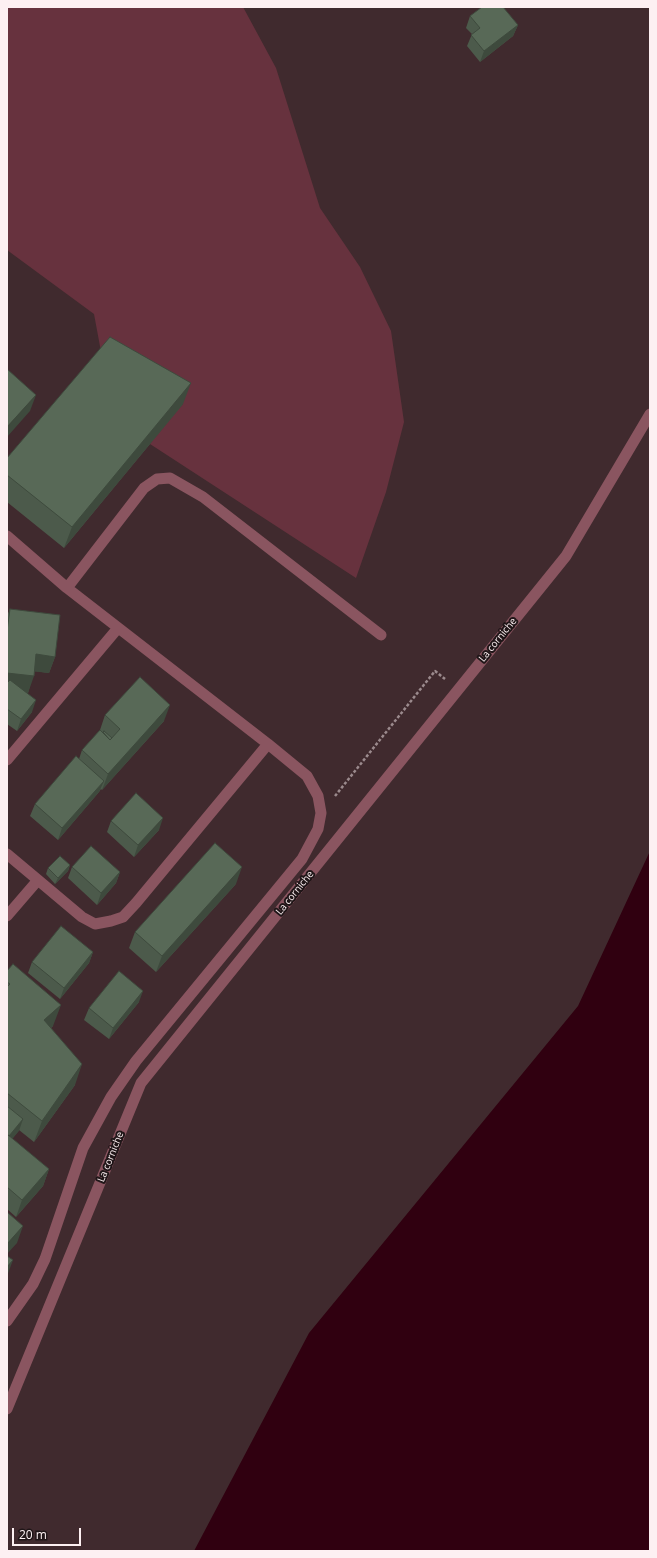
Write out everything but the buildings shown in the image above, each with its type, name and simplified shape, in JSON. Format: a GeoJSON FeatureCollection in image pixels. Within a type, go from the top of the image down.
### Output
{"type":"FeatureCollection","features":[{"type":"Feature","properties":{"kind":"street","name":"La corniche"},"geometry":{"type":"LineString","coordinates":[[7,1409],[141,1083],[566,556],[650,414]]}},
{"type":"Feature","properties":{"kind":"street"},"geometry":{"type":"LineString","coordinates":[[67,588],[144,488],[157,479],[170,478],[203,497],[382,635]]}},
{"type":"Feature","properties":{"kind":"street"},"geometry":{"type":"LineString","coordinates":[[7,536],[67,588],[307,776],[318,796],[321,813],[318,829],[302,859],[141,1055],[111,1097],[83,1148],[45,1259],[33,1284],[7,1321]]}},
{"type":"Feature","properties":{"kind":"street"},"geometry":{"type":"LineString","coordinates":[[7,760],[118,628]]}},
{"type":"Feature","properties":{"kind":"street"},"geometry":{"type":"LineString","coordinates":[[7,854],[82,918],[95,924],[111,921],[123,916],[136,903],[268,744]]}},
{"type":"Feature","properties":{"kind":"street"},"geometry":{"type":"LineString","coordinates":[[7,916],[38,880]]}},
{"type":"Feature","properties":{"kind":"path"},"geometry":{"type":"LineString","coordinates":[[321,813],[435,671]]}},
{"type":"Feature","properties":{"kind":"shaded area"},"geometry":{"type":"Polygon","coordinates":[[[7,7],[243,7],[276,68],[320,208],[360,267],[391,331],[404,422],[386,492],[356,578],[150,444],[183,404],[102,357],[94,314],[7,250],[7,7]]]}},
{"type":"Feature","properties":{"kind":"shaded area"},"geometry":{"type":"Polygon","coordinates":[[[650,851],[650,1551],[194,1551],[309,1333],[578,1006],[650,851]]]}}]}
